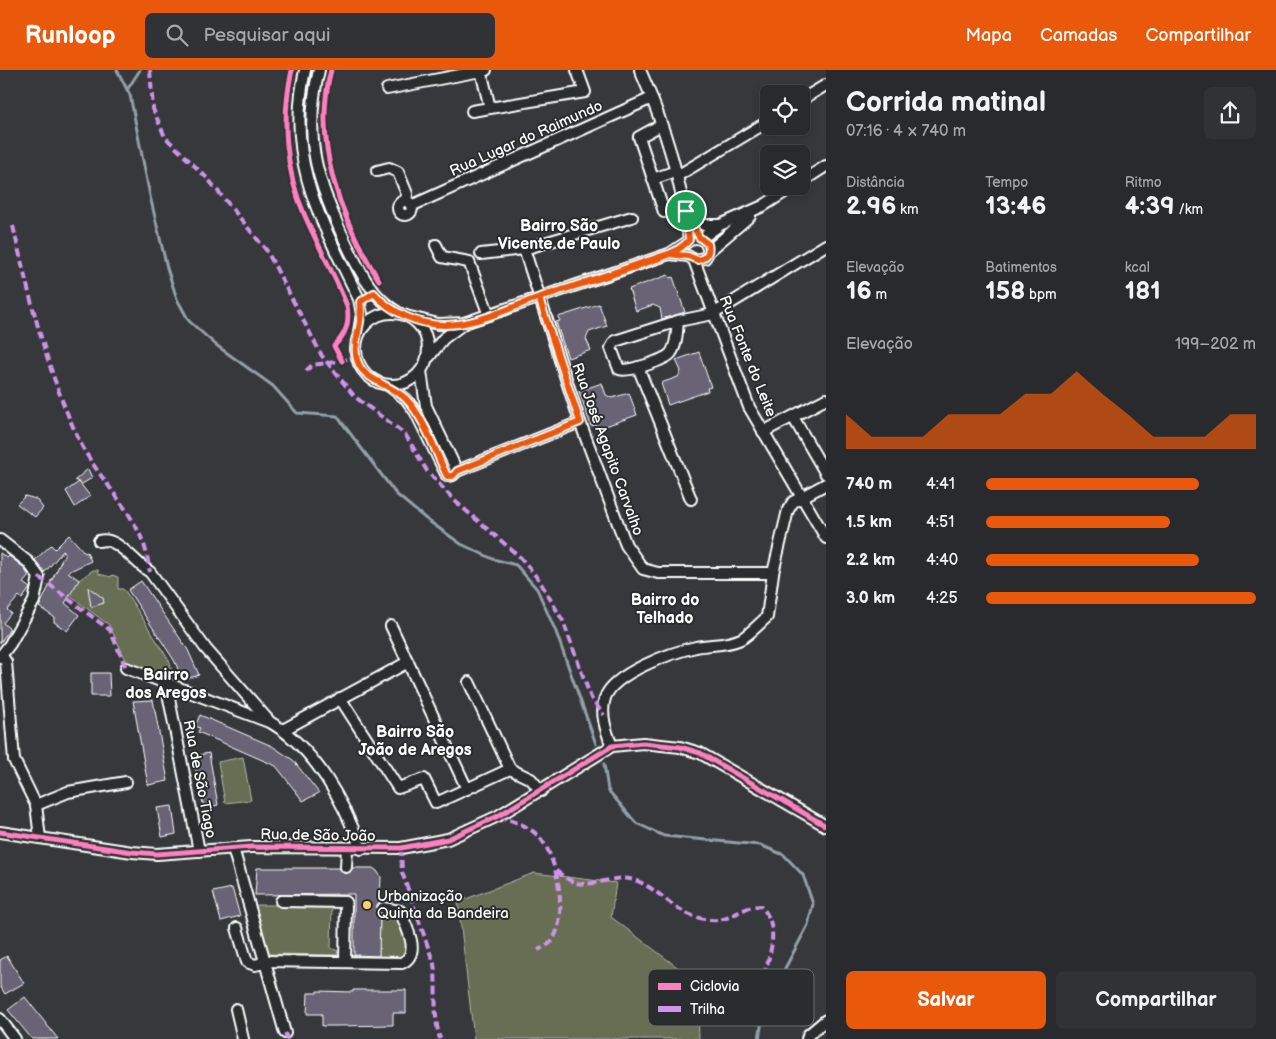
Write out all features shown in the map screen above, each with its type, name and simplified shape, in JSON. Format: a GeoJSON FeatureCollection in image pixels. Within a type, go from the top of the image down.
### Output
{"type":"FeatureCollection","features":[{"type":"Feature","properties":{"kind":"street"},"geometry":{"type":"LineString","coordinates":[[305,70],[299,127],[305,173],[316,209],[359,299],[362,314],[356,349],[360,366],[367,376],[377,382],[388,385],[412,380],[421,371],[443,339],[464,324],[668,254],[720,226],[763,206]]}},
{"type":"Feature","properties":{"kind":"street"},"geometry":{"type":"LineString","coordinates":[[319,70],[314,90],[313,150],[322,188],[360,271],[373,292],[384,304],[399,313],[438,324],[464,324]]}},
{"type":"Feature","properties":{"kind":"street"},"geometry":{"type":"LineString","coordinates":[[387,89],[484,70],[490,108]]}},
{"type":"Feature","properties":{"kind":"street"},"geometry":{"type":"LineString","coordinates":[[472,111],[585,92],[577,70]]}},
{"type":"Feature","properties":{"kind":"street"},"geometry":{"type":"LineString","coordinates":[[640,70],[652,98],[677,173],[694,240]]}},
{"type":"Feature","properties":{"kind":"street"},"geometry":{"type":"LineString","coordinates":[[810,95],[826,85]]}},
{"type":"Feature","properties":{"kind":"street","name":"Rua Lugar do Raimundo"},"geometry":{"type":"LineString","coordinates":[[378,171],[390,168],[398,172],[409,203],[652,98]]}},
{"type":"Feature","properties":{"kind":"street"},"geometry":{"type":"LineString","coordinates":[[661,125],[639,135],[639,137],[664,212],[687,212],[704,225],[720,226]]}},
{"type":"Feature","properties":{"kind":"street"},"geometry":{"type":"LineString","coordinates":[[653,179],[677,173],[760,125]]}},
{"type":"Feature","properties":{"kind":"street"},"geometry":{"type":"LineString","coordinates":[[810,176],[826,166]]}},
{"type":"Feature","properties":{"kind":"street"},"geometry":{"type":"LineString","coordinates":[[668,254],[691,258],[707,254],[763,206],[780,195]]}},
{"type":"Feature","properties":{"kind":"street"},"geometry":{"type":"LineString","coordinates":[[481,254],[524,249],[632,217]]}},
{"type":"Feature","properties":{"kind":"street"},"geometry":{"type":"LineString","coordinates":[[694,240],[708,244],[702,276]]}},
{"type":"Feature","properties":{"kind":"street"},"geometry":{"type":"LineString","coordinates":[[694,240],[685,250],[702,276]]}},
{"type":"Feature","properties":{"kind":"street"},"geometry":{"type":"LineString","coordinates":[[436,245],[442,257],[469,262],[489,315]]}},
{"type":"Feature","properties":{"kind":"street"},"geometry":{"type":"LineString","coordinates":[[678,321],[671,353],[667,357],[626,371],[619,369],[611,348],[615,341],[678,321],[712,314],[826,245]]}},
{"type":"Feature","properties":{"kind":"street","name":"Rua José Agapito Carvalho"},"geometry":{"type":"LineString","coordinates":[[524,249],[580,422],[626,545],[643,569],[658,572],[773,572]]}},
{"type":"Feature","properties":{"kind":"street","name":"Rua Fonte do Leite"},"geometry":{"type":"LineString","coordinates":[[702,276],[712,314],[749,407],[826,538]]}},
{"type":"Feature","properties":{"kind":"street"},"geometry":{"type":"LineString","coordinates":[[359,332],[366,323],[376,316],[387,312],[399,313]]}},
{"type":"Feature","properties":{"kind":"street"},"geometry":{"type":"LineString","coordinates":[[410,317],[420,325],[426,336],[427,360]]}},
{"type":"Feature","properties":{"kind":"street"},"geometry":{"type":"LineString","coordinates":[[638,367],[691,499]]}},
{"type":"Feature","properties":{"kind":"street"},"geometry":{"type":"LineString","coordinates":[[421,371],[426,406],[457,471]]}},
{"type":"Feature","properties":{"kind":"street"},"geometry":{"type":"LineString","coordinates":[[388,385],[406,399],[415,411],[447,476],[453,476],[457,471],[580,422]]}},
{"type":"Feature","properties":{"kind":"street"},"geometry":{"type":"LineString","coordinates":[[763,432],[826,399]]}},
{"type":"Feature","properties":{"kind":"street"},"geometry":{"type":"LineString","coordinates":[[793,417],[826,474]]}},
{"type":"Feature","properties":{"kind":"street"},"geometry":{"type":"LineString","coordinates":[[826,484],[793,502],[784,518],[773,572],[767,617],[743,638],[722,646],[696,647],[656,661],[626,675],[605,696],[603,710],[606,731],[612,746],[643,743],[680,747],[700,753],[826,826]]}},
{"type":"Feature","properties":{"kind":"street"},"geometry":{"type":"LineString","coordinates":[[0,540],[28,562],[39,577],[34,601],[1,656],[6,662],[14,760],[36,805],[40,838]]}},
{"type":"Feature","properties":{"kind":"street"},"geometry":{"type":"LineString","coordinates":[[99,541],[110,541],[124,549],[140,567],[150,572],[206,649],[270,722]]}},
{"type":"Feature","properties":{"kind":"street"},"geometry":{"type":"LineString","coordinates":[[391,626],[467,789]]}},
{"type":"Feature","properties":{"kind":"street"},"geometry":{"type":"LineString","coordinates":[[283,730],[408,662]]}},
{"type":"Feature","properties":{"kind":"street"},"geometry":{"type":"LineString","coordinates":[[126,668],[270,722],[283,730],[316,763],[355,832],[361,849]]}},
{"type":"Feature","properties":{"kind":"street"},"geometry":{"type":"LineString","coordinates":[[469,682],[510,769],[531,780],[541,791]]}},
{"type":"Feature","properties":{"kind":"street","name":"Rua de São Tiago"},"geometry":{"type":"LineString","coordinates":[[166,683],[199,852]]}},
{"type":"Feature","properties":{"kind":"street"},"geometry":{"type":"LineString","coordinates":[[340,698],[398,788],[424,779],[436,803],[510,769]]}},
{"type":"Feature","properties":{"kind":"street","name":"Rua de São João"},"geometry":{"type":"LineString","coordinates":[[0,832],[157,854],[234,848],[401,848],[448,839],[498,816],[612,746]]}},
{"type":"Feature","properties":{"kind":"street"},"geometry":{"type":"LineString","coordinates":[[36,805],[68,792],[126,782]]}},
{"type":"Feature","properties":{"kind":"street"},"geometry":{"type":"LineString","coordinates":[[234,848],[285,1033]]}},
{"type":"Feature","properties":{"kind":"street"},"geometry":{"type":"LineString","coordinates":[[346,867],[347,848]]}},
{"type":"Feature","properties":{"kind":"street"},"geometry":{"type":"LineString","coordinates":[[281,901],[346,902],[346,962]]}},
{"type":"Feature","properties":{"kind":"street"},"geometry":{"type":"LineString","coordinates":[[237,928],[247,962],[255,965],[264,962],[402,963],[409,960],[412,946],[400,911],[383,908]]}},
{"type":"Feature","properties":{"kind":"street"},"geometry":{"type":"LineString","coordinates":[[236,1009],[243,1039]]}},
{"type":"Feature","properties":{"kind":"street"},"geometry":{"type":"LineString","coordinates":[[0,1019],[15,1039]]}},
{"type":"Feature","properties":{"kind":"street"},"geometry":{"type":"LineString","coordinates":[[807,1039],[808,1034],[826,1020]]}},
{"type":"Feature","properties":{"kind":"green space"},"geometry":{"type":"Polygon","coordinates":[[[93,570],[98,570],[99,574],[118,577],[118,589],[123,589],[126,592],[170,662],[172,674],[170,678],[127,662],[109,625],[50,581],[59,575],[69,573],[79,580],[93,570]]]}},
{"type":"Feature","properties":{"kind":"green space"},"geometry":{"type":"Polygon","coordinates":[[[243,757],[251,800],[225,803],[218,762],[243,757]]]}},
{"type":"Feature","properties":{"kind":"green space"},"geometry":{"type":"Polygon","coordinates":[[[534,873],[616,883],[611,917],[680,969],[648,969],[648,1026],[699,1026],[699,1039],[474,1039],[458,902],[534,873]]]}},
{"type":"Feature","properties":{"kind":"green space"},"geometry":{"type":"Polygon","coordinates":[[[254,905],[332,905],[331,948],[338,951],[337,955],[269,954],[254,905]]]}},
{"type":"Feature","properties":{"kind":"green space"},"geometry":{"type":"Polygon","coordinates":[[[380,915],[392,915],[397,918],[407,948],[406,954],[402,958],[379,957],[380,915]]]}},
{"type":"Feature","properties":{"kind":"building"},"geometry":{"type":"Polygon","coordinates":[[[668,275],[670,278],[673,277],[685,312],[662,319],[660,308],[653,305],[636,311],[629,289],[668,275]]]}},
{"type":"Feature","properties":{"kind":"building"},"geometry":{"type":"Polygon","coordinates":[[[599,304],[607,326],[589,332],[586,339],[591,350],[568,358],[556,322],[560,321],[558,317],[599,304]]]}},
{"type":"Feature","properties":{"kind":"building"},"geometry":{"type":"Polygon","coordinates":[[[699,352],[711,387],[707,388],[708,391],[668,405],[661,383],[678,377],[681,371],[676,360],[699,352]]]}},
{"type":"Feature","properties":{"kind":"building"},"geometry":{"type":"Polygon","coordinates":[[[602,383],[606,395],[612,398],[629,393],[637,415],[597,429],[595,425],[591,426],[579,391],[602,383]]]}},
{"type":"Feature","properties":{"kind":"building"},"geometry":{"type":"Polygon","coordinates":[[[88,469],[92,478],[82,484],[75,480],[88,469]]]}},
{"type":"Feature","properties":{"kind":"building"},"geometry":{"type":"Polygon","coordinates":[[[79,482],[90,496],[75,507],[66,491],[79,482]]]}},
{"type":"Feature","properties":{"kind":"building"},"geometry":{"type":"Polygon","coordinates":[[[25,496],[36,499],[43,508],[35,517],[17,504],[25,496]]]}},
{"type":"Feature","properties":{"kind":"building"},"geometry":{"type":"Polygon","coordinates":[[[69,535],[85,553],[87,552],[91,561],[68,572],[79,580],[65,603],[79,615],[67,631],[54,622],[54,617],[39,607],[65,553],[63,551],[45,572],[35,560],[51,545],[55,549],[69,535]]]}},
{"type":"Feature","properties":{"kind":"building"},"geometry":{"type":"Polygon","coordinates":[[[0,553],[7,558],[9,556],[23,567],[29,576],[23,583],[30,588],[22,599],[19,596],[7,610],[11,613],[3,623],[10,629],[0,643],[0,553]]]}},
{"type":"Feature","properties":{"kind":"building"},"geometry":{"type":"Polygon","coordinates":[[[141,581],[188,650],[199,675],[183,680],[174,660],[128,590],[141,581]]]}},
{"type":"Feature","properties":{"kind":"building"},"geometry":{"type":"Polygon","coordinates":[[[88,587],[103,598],[104,603],[91,607],[88,587]]]}},
{"type":"Feature","properties":{"kind":"building"},"geometry":{"type":"Polygon","coordinates":[[[91,673],[109,673],[110,696],[91,696],[91,673]]]}},
{"type":"Feature","properties":{"kind":"building"},"geometry":{"type":"Polygon","coordinates":[[[153,700],[168,781],[148,785],[133,701],[153,700]]]}},
{"type":"Feature","properties":{"kind":"building"},"geometry":{"type":"Polygon","coordinates":[[[200,715],[272,746],[293,760],[319,793],[303,801],[276,766],[198,732],[200,728],[195,726],[200,715]]]}},
{"type":"Feature","properties":{"kind":"building"},"geometry":{"type":"Polygon","coordinates":[[[209,753],[218,805],[204,808],[193,756],[209,753]]]}},
{"type":"Feature","properties":{"kind":"building"},"geometry":{"type":"Polygon","coordinates":[[[172,806],[176,834],[162,837],[157,808],[172,806]]]}},
{"type":"Feature","properties":{"kind":"building","name":"Urbanização Quinta da Bandeira"},"geometry":{"type":"Polygon","coordinates":[[[257,868],[339,868],[346,874],[353,868],[373,868],[381,877],[380,902],[376,907],[380,914],[379,956],[354,955],[354,894],[255,895],[257,868]]]}},
{"type":"Feature","properties":{"kind":"building"},"geometry":{"type":"Polygon","coordinates":[[[232,888],[240,916],[221,921],[213,892],[232,888]]]}},
{"type":"Feature","properties":{"kind":"building"},"geometry":{"type":"Polygon","coordinates":[[[7,956],[24,983],[5,994],[0,986],[0,960],[7,956]]]}},
{"type":"Feature","properties":{"kind":"building"},"geometry":{"type":"Polygon","coordinates":[[[353,990],[406,990],[406,1013],[393,1013],[393,1025],[336,1026],[322,1026],[322,1014],[307,1014],[308,993],[317,993],[317,991],[353,992],[353,990]]]}},
{"type":"Feature","properties":{"kind":"building"},"geometry":{"type":"Polygon","coordinates":[[[25,997],[58,1039],[32,1039],[8,1010],[25,997]]]}},
{"type":"Feature","properties":{"kind":"waterway"},"geometry":{"type":"LineString","coordinates":[[117,70],[130,95],[150,196],[167,268],[177,299],[189,321],[216,345],[273,386],[297,413],[337,416],[396,494],[426,519],[461,544],[493,559],[516,565],[537,589],[556,632],[596,744]]}},
{"type":"Feature","properties":{"kind":"waterway"},"geometry":{"type":"LineString","coordinates":[[127,90],[140,70]]}},
{"type":"Feature","properties":{"kind":"waterway"},"geometry":{"type":"LineString","coordinates":[[604,764],[608,790],[636,823],[664,836],[760,845],[784,855],[803,875],[813,904],[808,925],[785,969]]}},
{"type":"Feature","properties":{"kind":"waterway"},"geometry":{"type":"LineString","coordinates":[[759,1039],[761,1026]]}},
{"type":"Feature","properties":{"kind":"marked path"},"geometry":{"type":"LineString","coordinates":[[150,70],[153,109],[165,137],[208,179],[267,251],[322,356],[355,397],[405,434],[427,471],[456,502],[521,558],[539,580],[563,621],[591,698],[604,715]]}},
{"type":"Feature","properties":{"kind":"marked path"},"geometry":{"type":"LineString","coordinates":[[13,226],[40,335],[68,414],[86,453],[137,528],[146,550],[150,572]]}},
{"type":"Feature","properties":{"kind":"marked path"},"geometry":{"type":"LineString","coordinates":[[306,371],[312,365],[342,361],[356,355]]}},
{"type":"Feature","properties":{"kind":"marked path"},"geometry":{"type":"LineString","coordinates":[[39,577],[110,630],[126,668]]}},
{"type":"Feature","properties":{"kind":"marked path"},"geometry":{"type":"LineString","coordinates":[[498,816],[521,824],[537,834],[552,861],[559,890],[559,920],[551,942],[538,950]]}},
{"type":"Feature","properties":{"kind":"marked path"},"geometry":{"type":"LineString","coordinates":[[401,848],[402,872],[434,964],[436,1020],[440,1039]]}},
{"type":"Feature","properties":{"kind":"marked path"},"geometry":{"type":"LineString","coordinates":[[556,871],[576,883],[584,884],[622,878],[637,881],[646,885],[679,909],[699,918],[711,920],[724,919],[747,908],[761,906],[768,916],[772,927],[771,950],[766,969]]}},
{"type":"Feature","properties":{"kind":"marked path"},"geometry":{"type":"LineString","coordinates":[[285,1033],[287,1039]]}},
{"type":"Feature","properties":{"kind":"cycle path"},"geometry":{"type":"LineString","coordinates":[[292,70],[286,125],[289,163],[298,199],[347,306],[348,318],[346,328],[342,337],[334,346],[342,361]]}},
{"type":"Feature","properties":{"kind":"cycle path"},"geometry":{"type":"LineString","coordinates":[[331,70],[326,97],[325,125],[333,179],[352,231],[379,280]]}},
{"type":"Feature","properties":{"kind":"cycle path"},"geometry":{"type":"LineString","coordinates":[[0,832],[157,854],[251,847],[401,848],[448,839],[498,816],[612,746],[643,743],[680,747],[700,753],[826,826]]}},
{"type":"Feature","properties":{"kind":"place","name":"Urbanização Quinta da Bandeira"},"geometry":{"type":"Point","coordinates":[367,905]}},
{"type":"Feature","properties":{"kind":"district","name":"Bairro São Vicente de Paulo"},"geometry":{"type":"Point","coordinates":[559,234]}},
{"type":"Feature","properties":{"kind":"district","name":"Bairro do Telhado"},"geometry":{"type":"Point","coordinates":[665,608]}},
{"type":"Feature","properties":{"kind":"district","name":"Bairro dos Aregos"},"geometry":{"type":"Point","coordinates":[166,683]}},
{"type":"Feature","properties":{"kind":"district","name":"Bairro São João de Aregos"},"geometry":{"type":"Point","coordinates":[415,740]}},
{"type":"Feature","properties":{"kind":"route"},"geometry":{"type":"LineString","coordinates":[[686,211],[689,240],[668,254],[539,298],[464,324],[445,325],[424,322],[399,313],[384,304],[374,293],[360,302],[362,319],[356,343],[356,355],[360,366],[367,376],[377,382],[388,385],[406,399],[415,411],[447,476],[453,476],[457,471],[580,422],[539,298],[604,276],[668,254],[688,256],[694,260],[702,260],[707,255],[709,247],[699,237],[686,211]]}}]}
